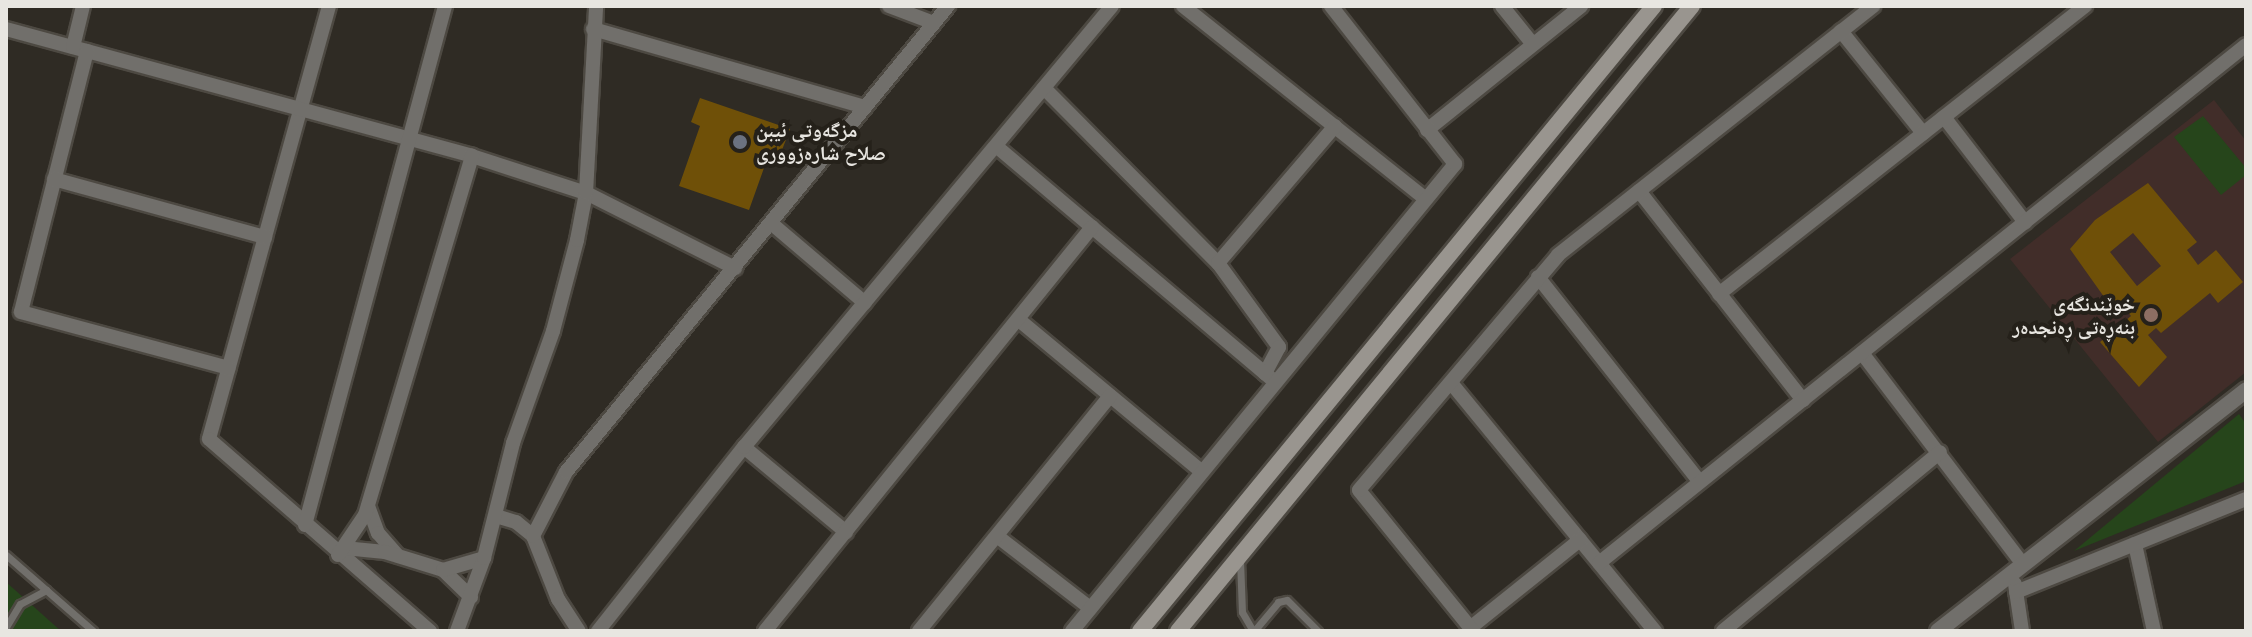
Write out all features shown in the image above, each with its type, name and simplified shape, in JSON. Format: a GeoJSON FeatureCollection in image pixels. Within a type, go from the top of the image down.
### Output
{"type":"FeatureCollection","features":[{"type":"Feature","properties":{"kind":"main road"},"geometry":{"type":"LineString","coordinates":[[1140,631],[1654,6]]}},
{"type":"Feature","properties":{"kind":"main road"},"geometry":{"type":"LineString","coordinates":[[1178,631],[1692,6]]}},
{"type":"Feature","properties":{"kind":"street"},"geometry":{"type":"LineString","coordinates":[[83,6],[80,49],[54,179],[21,312],[229,368]]}},
{"type":"Feature","properties":{"kind":"street"},"geometry":{"type":"LineString","coordinates":[[329,6],[209,439],[430,631]]}},
{"type":"Feature","properties":{"kind":"street"},"geometry":{"type":"LineString","coordinates":[[305,525],[445,6]]}},
{"type":"Feature","properties":{"kind":"street"},"geometry":{"type":"LineString","coordinates":[[457,631],[484,558],[513,443],[567,286],[586,193],[596,6]]}},
{"type":"Feature","properties":{"kind":"street"},"geometry":{"type":"LineString","coordinates":[[889,6],[934,23]]}},
{"type":"Feature","properties":{"kind":"street"},"geometry":{"type":"LineString","coordinates":[[533,536],[560,480],[948,6]]}},
{"type":"Feature","properties":{"kind":"street"},"geometry":{"type":"LineString","coordinates":[[598,631],[744,447],[1112,6]]}},
{"type":"Feature","properties":{"kind":"street"},"geometry":{"type":"LineString","coordinates":[[1183,6],[1426,199]]}},
{"type":"Feature","properties":{"kind":"street"},"geometry":{"type":"LineString","coordinates":[[1072,631],[1201,471],[1271,378],[1455,164],[1331,6]]}},
{"type":"Feature","properties":{"kind":"street"},"geometry":{"type":"LineString","coordinates":[[1502,6],[1532,43]]}},
{"type":"Feature","properties":{"kind":"street"},"geometry":{"type":"LineString","coordinates":[[1427,130],[1581,6]]}},
{"type":"Feature","properties":{"kind":"street"},"geometry":{"type":"LineString","coordinates":[[1580,540],[1472,629],[1359,490],[1452,384],[1538,277],[1639,191],[1873,6]]}},
{"type":"Feature","properties":{"kind":"street"},"geometry":{"type":"LineString","coordinates":[[1719,294],[2085,6]]}},
{"type":"Feature","properties":{"kind":"street"},"geometry":{"type":"LineString","coordinates":[[6,29],[410,138],[586,193],[735,268]]}},
{"type":"Feature","properties":{"kind":"street"},"geometry":{"type":"LineString","coordinates":[[593,29],[865,107]]}},
{"type":"Feature","properties":{"kind":"street"},"geometry":{"type":"LineString","coordinates":[[1841,31],[1923,133]]}},
{"type":"Feature","properties":{"kind":"street"},"geometry":{"type":"LineString","coordinates":[[1599,563],[2246,45]]}},
{"type":"Feature","properties":{"kind":"street"},"geometry":{"type":"LineString","coordinates":[[1044,88],[1218,263],[1279,347],[1271,378]]}},
{"type":"Feature","properties":{"kind":"street"},"geometry":{"type":"LineString","coordinates":[[1944,117],[2025,222]]}},
{"type":"Feature","properties":{"kind":"street"},"geometry":{"type":"LineString","coordinates":[[1218,263],[1335,126]]}},
{"type":"Feature","properties":{"kind":"street"},"geometry":{"type":"LineString","coordinates":[[996,146],[1271,378]]}},
{"type":"Feature","properties":{"kind":"street"},"geometry":{"type":"LineString","coordinates":[[341,552],[368,505],[472,156]]}},
{"type":"Feature","properties":{"kind":"street"},"geometry":{"type":"LineString","coordinates":[[54,179],[265,237]]}},
{"type":"Feature","properties":{"kind":"street"},"geometry":{"type":"LineString","coordinates":[[1639,191],[1803,400]]}},
{"type":"Feature","properties":{"kind":"street"},"geometry":{"type":"LineString","coordinates":[[771,223],[865,303]]}},
{"type":"Feature","properties":{"kind":"street"},"geometry":{"type":"LineString","coordinates":[[765,631],[1092,227]]}},
{"type":"Feature","properties":{"kind":"street"},"geometry":{"type":"LineString","coordinates":[[1538,277],[1700,482]]}},
{"type":"Feature","properties":{"kind":"street"},"geometry":{"type":"LineString","coordinates":[[1019,320],[1201,471]]}},
{"type":"Feature","properties":{"kind":"street"},"geometry":{"type":"LineString","coordinates":[[1862,353],[1940,452],[2018,569],[2016,592],[2022,631]]}},
{"type":"Feature","properties":{"kind":"street"},"geometry":{"type":"LineString","coordinates":[[1452,384],[1655,631]]}},
{"type":"Feature","properties":{"kind":"street"},"geometry":{"type":"LineString","coordinates":[[919,631],[1110,396]]}},
{"type":"Feature","properties":{"kind":"street"},"geometry":{"type":"LineString","coordinates":[[1938,631],[2243,399]]}},
{"type":"Feature","properties":{"kind":"street"},"geometry":{"type":"LineString","coordinates":[[744,447],[846,532]]}},
{"type":"Feature","properties":{"kind":"street"},"geometry":{"type":"LineString","coordinates":[[1723,631],[1940,452]]}},
{"type":"Feature","properties":{"kind":"street"},"geometry":{"type":"LineString","coordinates":[[2016,592],[2246,499]]}},
{"type":"Feature","properties":{"kind":"street"},"geometry":{"type":"LineString","coordinates":[[368,505],[378,533],[398,556]]}},
{"type":"Feature","properties":{"kind":"street"},"geometry":{"type":"LineString","coordinates":[[496,516],[516,522],[533,536],[558,599],[579,631]]}},
{"type":"Feature","properties":{"kind":"street"},"geometry":{"type":"LineString","coordinates":[[997,536],[1090,608]]}},
{"type":"Feature","properties":{"kind":"street"},"geometry":{"type":"LineString","coordinates":[[2135,544],[2154,631]]}},
{"type":"Feature","properties":{"kind":"street"},"geometry":{"type":"LineString","coordinates":[[341,552],[398,556],[443,570],[471,597]]}},
{"type":"Feature","properties":{"kind":"street"},"geometry":{"type":"LineString","coordinates":[[443,570],[484,558]]}},
{"type":"Feature","properties":{"kind":"lane"},"geometry":{"type":"LineString","coordinates":[[6,555],[93,631]]}},
{"type":"Feature","properties":{"kind":"lane"},"geometry":{"type":"LineString","coordinates":[[1240,556],[1242,612],[1254,631],[1278,602],[1287,600],[1318,631]]}},
{"type":"Feature","properties":{"kind":"lane"},"geometry":{"type":"LineString","coordinates":[[6,627],[20,604],[46,590]]}},
{"type":"Feature","properties":{"kind":"shaded area","name":"خوێندنگەی بنەڕەتی ڕەنجدەر"},"geometry":{"type":"Polygon","coordinates":[[[2214,100],[2246,141],[2246,372],[2158,442],[2010,259],[2214,100]]]}},
{"type":"Feature","properties":{"kind":"green space"},"geometry":{"type":"Polygon","coordinates":[[[2203,116],[2246,168],[2246,175],[2221,195],[2174,137],[2203,116]]]}},
{"type":"Feature","properties":{"kind":"green space"},"geometry":{"type":"Polygon","coordinates":[[[2239,414],[2246,424],[2246,481],[2074,551],[2239,414]]]}},
{"type":"Feature","properties":{"kind":"green space"},"geometry":{"type":"Polygon","coordinates":[[[6,582],[61,631],[6,631],[6,582]]]}},
{"type":"Feature","properties":{"kind":"building","name":"مزگەوتی ئیبن صلاح شارەزووری"},"geometry":{"type":"Polygon","coordinates":[[[700,98],[790,129],[779,158],[769,154],[749,210],[679,186],[700,126],[691,122],[700,98]]]}},
{"type":"Feature","properties":{"kind":"building"},"geometry":{"type":"Polygon","coordinates":[[[2148,183],[2197,242],[2187,250],[2198,265],[2216,250],[2243,282],[2218,303],[2210,293],[2161,333],[2156,328],[2148,335],[2167,357],[2139,387],[2100,342],[2131,316],[2127,311],[2119,318],[2070,249],[2095,220],[2148,183]],[[2133,233],[2110,252],[2137,286],[2161,266],[2133,233]]]}},
{"type":"Feature","properties":{"kind":"place","name":"مزگەوتی ئیبن صلاح شارەزووری"},"geometry":{"type":"Point","coordinates":[740,142]}},
{"type":"Feature","properties":{"kind":"place","name":"خوێندنگەی بنەڕەتی ڕەنجدەر"},"geometry":{"type":"Point","coordinates":[2151,315]}}]}
